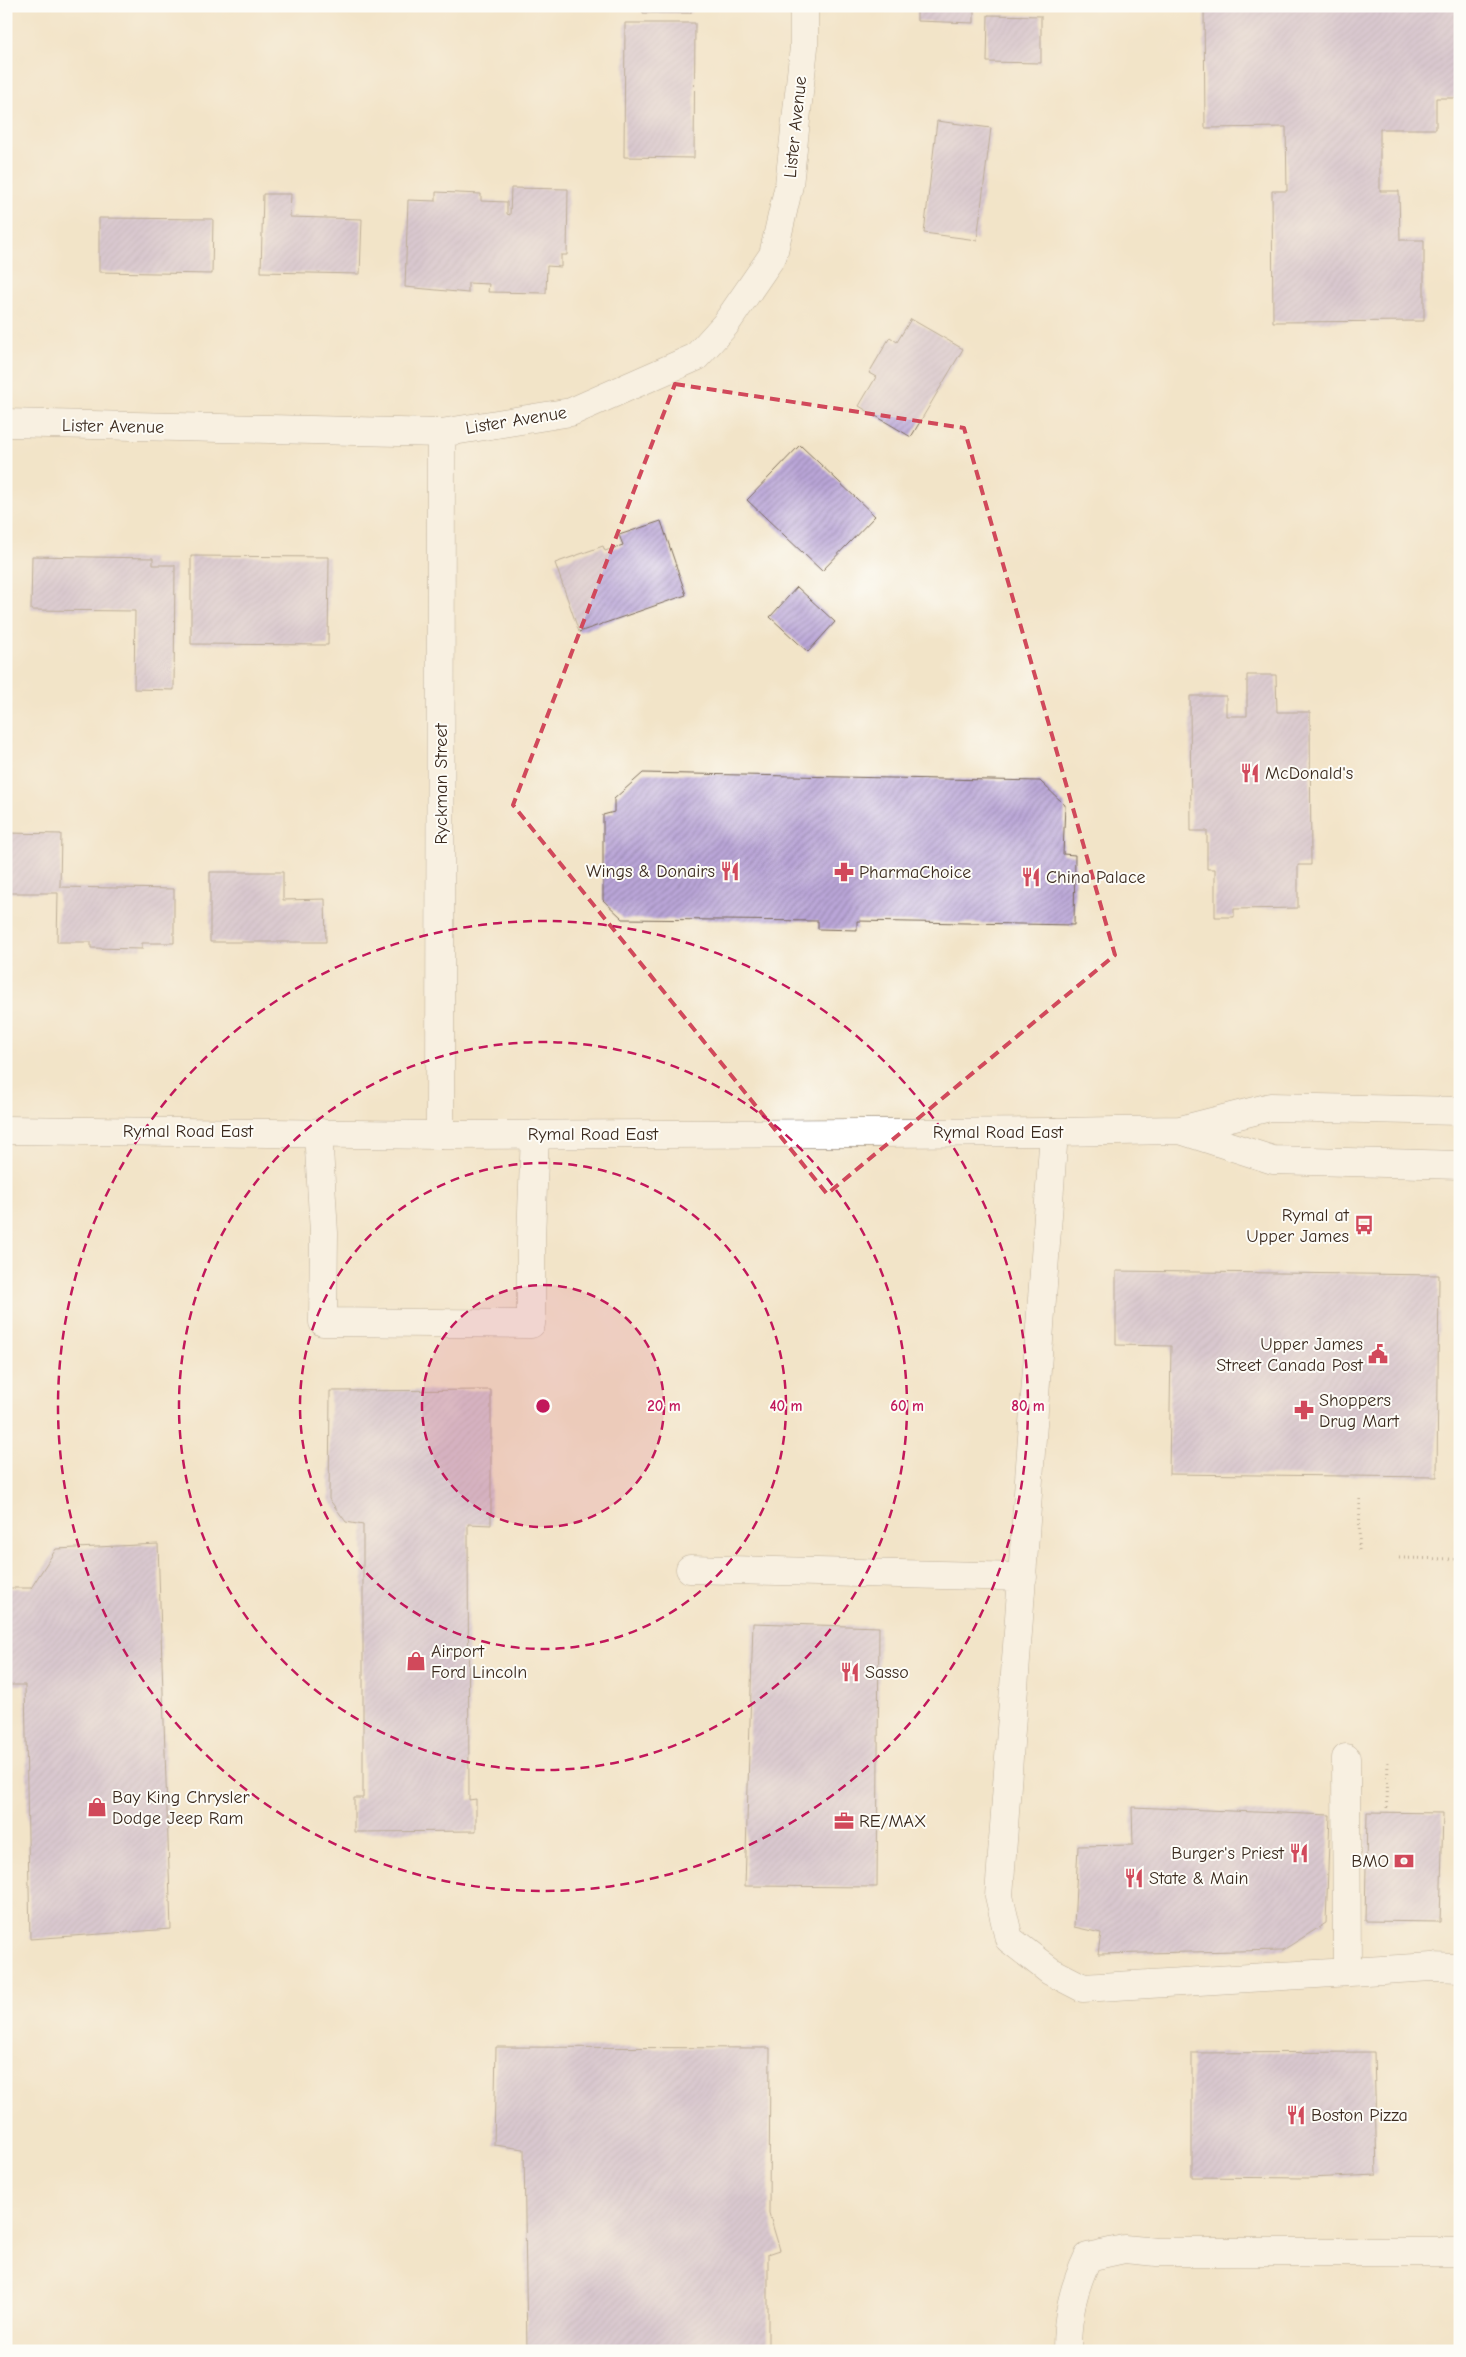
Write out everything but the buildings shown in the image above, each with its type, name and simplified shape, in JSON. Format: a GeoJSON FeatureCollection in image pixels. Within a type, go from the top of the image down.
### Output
{"type":"FeatureCollection","features":[{"type":"Feature","properties":{"kind":"street","name":"Lister Avenue"},"geometry":{"type":"LineString","coordinates":[[6,424],[441,432],[571,412],[696,356],[725,325],[773,255],[789,185],[804,47],[804,6]]}},
{"type":"Feature","properties":{"kind":"street","name":"Ryckman Street"},"geometry":{"type":"LineString","coordinates":[[440,1135],[441,432]]}},
{"type":"Feature","properties":{"kind":"street","name":"Rymal Road East"},"geometry":{"type":"LineString","coordinates":[[6,1130],[318,1132],[440,1135],[1054,1132],[1180,1130],[1270,1107],[1460,1111]]}},
{"type":"Feature","properties":{"kind":"street","name":"Rymal Road East"},"geometry":{"type":"LineString","coordinates":[[1180,1130],[1273,1160],[1460,1165]]}},
{"type":"Feature","properties":{"kind":"street"},"geometry":{"type":"LineString","coordinates":[[318,1132],[324,1233],[323,1322],[531,1324],[531,1238],[535,1134]]}},
{"type":"Feature","properties":{"kind":"street"},"geometry":{"type":"LineString","coordinates":[[1054,1132],[999,1896],[1009,1939],[1050,1971],[1084,1988],[1432,1967],[1460,1968]]}},
{"type":"Feature","properties":{"kind":"street"},"geometry":{"type":"LineString","coordinates":[[690,1569],[1022,1577]]}},
{"type":"Feature","properties":{"kind":"street"},"geometry":{"type":"LineString","coordinates":[[1346,1758],[1347,1972]]}},
{"type":"Feature","properties":{"kind":"street"},"geometry":{"type":"LineString","coordinates":[[1067,2351],[1067,2323],[1076,2282],[1088,2257],[1124,2249],[1157,2252],[1460,2252]]}},
{"type":"Feature","properties":{"kind":"path"},"geometry":{"type":"LineString","coordinates":[[1359,1550],[1360,1494]]}},
{"type":"Feature","properties":{"kind":"path"},"geometry":{"type":"LineString","coordinates":[[1399,1558],[1455,1559]]}},
{"type":"Feature","properties":{"kind":"path"},"geometry":{"type":"LineString","coordinates":[[1387,1808],[1388,1758]]}},
{"type":"Feature","properties":{"kind":"highlighted area"},"geometry":{"type":"Polygon","coordinates":[[[675,384],[964,428],[1115,955],[827,1194],[513,805],[675,384]]]}},
{"type":"Feature","properties":{"kind":"place","name":"McDonald's"},"geometry":{"type":"Point","coordinates":[1250,773]}},
{"type":"Feature","properties":{"kind":"place","name":"Wings & Donairs"},"geometry":{"type":"Point","coordinates":[730,871]}},
{"type":"Feature","properties":{"kind":"place","name":"PharmaChoice"},"geometry":{"type":"Point","coordinates":[844,872]}},
{"type":"Feature","properties":{"kind":"place","name":"China Palace"},"geometry":{"type":"Point","coordinates":[1031,877]}},
{"type":"Feature","properties":{"kind":"place","name":"Rymal at Upper James"},"geometry":{"type":"Point","coordinates":[1364,1225]}},
{"type":"Feature","properties":{"kind":"place","name":"Upper James Street Canada Post"},"geometry":{"type":"Point","coordinates":[1378,1354]}},
{"type":"Feature","properties":{"kind":"place","name":"Shoppers Drug Mart"},"geometry":{"type":"Point","coordinates":[1304,1410]}},
{"type":"Feature","properties":{"kind":"place","name":"Airport Ford Lincoln"},"geometry":{"type":"Point","coordinates":[416,1661]}},
{"type":"Feature","properties":{"kind":"place","name":"Sasso"},"geometry":{"type":"Point","coordinates":[850,1672]}},
{"type":"Feature","properties":{"kind":"place","name":"Bay King Chrysler Dodge Jeep Ram"},"geometry":{"type":"Point","coordinates":[97,1807]}},
{"type":"Feature","properties":{"kind":"place","name":"RE/MAX"},"geometry":{"type":"Point","coordinates":[844,1821]}},
{"type":"Feature","properties":{"kind":"place","name":"Burger's Priest"},"geometry":{"type":"Point","coordinates":[1299,1853]}},
{"type":"Feature","properties":{"kind":"place","name":"BMO"},"geometry":{"type":"Point","coordinates":[1404,1861]}},
{"type":"Feature","properties":{"kind":"place","name":"State & Main"},"geometry":{"type":"Point","coordinates":[1134,1878]}},
{"type":"Feature","properties":{"kind":"place","name":"Boston Pizza"},"geometry":{"type":"Point","coordinates":[1296,2115]}}]}
